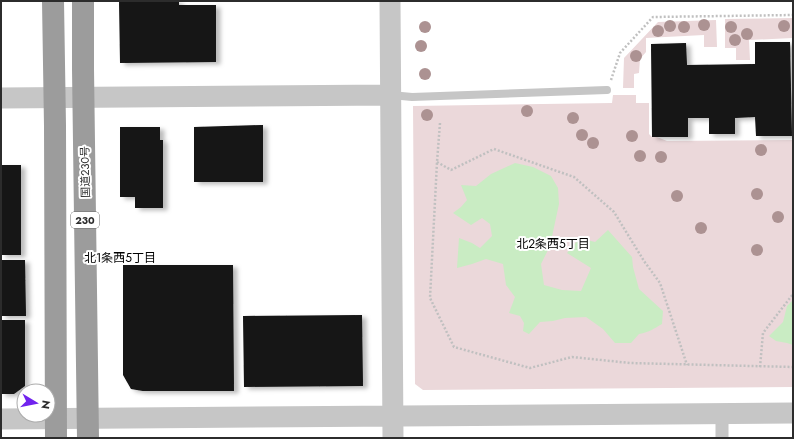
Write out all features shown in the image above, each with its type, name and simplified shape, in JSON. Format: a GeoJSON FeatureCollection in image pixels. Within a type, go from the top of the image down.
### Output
{"type":"FeatureCollection","features":[{"type":"Feature","properties":{"kind":"highway","name":"230"},"geometry":{"type":"LineString","coordinates":[[53,1],[55,98],[56,428]]}},
{"type":"Feature","properties":{"kind":"highway","name":"国道230号"},"geometry":{"type":"LineString","coordinates":[[83,1],[88,428]]}},
{"type":"Feature","properties":{"kind":"street"},"geometry":{"type":"LineString","coordinates":[[390,1],[393,438]]}},
{"type":"Feature","properties":{"kind":"street"},"geometry":{"type":"LineString","coordinates":[[1,98],[391,94]]}},
{"type":"Feature","properties":{"kind":"street"},"geometry":{"type":"LineString","coordinates":[[1,419],[56,428],[88,428],[393,416],[793,413]]}},
{"type":"Feature","properties":{"kind":"street"},"geometry":{"type":"LineString","coordinates":[[722,414],[722,438]]}},
{"type":"Feature","properties":{"kind":"lane"},"geometry":{"type":"LineString","coordinates":[[391,94],[412,97],[607,90]]}},
{"type":"Feature","properties":{"kind":"path"},"geometry":{"type":"LineString","coordinates":[[607,90],[620,53],[653,17],[793,15]]}},
{"type":"Feature","properties":{"kind":"path"},"geometry":{"type":"LineString","coordinates":[[440,124],[430,298],[454,347],[530,368],[572,357],[630,363],[793,367]]}},
{"type":"Feature","properties":{"kind":"path"},"geometry":{"type":"LineString","coordinates":[[437,162],[451,170],[494,149],[574,177],[614,212],[644,261],[660,283],[687,365]]}},
{"type":"Feature","properties":{"kind":"path"},"geometry":{"type":"LineString","coordinates":[[760,367],[763,333],[793,294]]}},
{"type":"Feature","properties":{"kind":"shaded area"},"geometry":{"type":"Polygon","coordinates":[[[793,18],[793,38],[749,40],[750,60],[736,60],[736,48],[725,48],[725,19],[793,18]]]}},
{"type":"Feature","properties":{"kind":"shaded area"},"geometry":{"type":"Polygon","coordinates":[[[716,20],[717,47],[704,47],[704,35],[646,38],[646,52],[640,59],[639,73],[634,74],[634,88],[623,88],[624,58],[658,22],[716,20]]]}},
{"type":"Feature","properties":{"kind":"shaded area"},"geometry":{"type":"Polygon","coordinates":[[[613,95],[636,95],[636,103],[649,103],[649,134],[652,137],[657,137],[667,141],[793,140],[793,387],[423,390],[415,384],[413,106],[612,103],[613,95]]]}},
{"type":"Feature","properties":{"kind":"shaded area"},"geometry":{"type":"Polygon","coordinates":[[[515,163],[533,167],[551,176],[558,188],[559,204],[550,246],[541,264],[544,285],[562,290],[581,291],[591,268],[567,253],[580,238],[595,242],[608,230],[632,257],[639,289],[663,311],[662,324],[649,331],[639,334],[631,343],[615,343],[603,329],[586,317],[565,318],[540,322],[529,334],[523,331],[524,323],[520,316],[509,313],[515,297],[506,285],[503,264],[486,259],[457,268],[459,238],[480,248],[492,236],[490,224],[482,218],[471,225],[453,213],[467,200],[461,185],[476,186],[491,174],[515,163]]]}},
{"type":"Feature","properties":{"kind":"shaded area"},"geometry":{"type":"Polygon","coordinates":[[[793,300],[793,345],[776,341],[769,336],[783,322],[787,306],[793,300]]]}},
{"type":"Feature","properties":{"kind":"building"},"geometry":{"type":"Polygon","coordinates":[[[119,1],[179,1],[179,5],[216,5],[216,62],[120,63],[119,1]]]}},
{"type":"Feature","properties":{"kind":"building"},"geometry":{"type":"Polygon","coordinates":[[[755,42],[790,42],[792,136],[756,136],[755,117],[735,118],[735,134],[709,134],[709,118],[688,118],[688,137],[652,137],[651,44],[686,43],[687,65],[755,64],[755,42]]]}},
{"type":"Feature","properties":{"kind":"building"},"geometry":{"type":"Polygon","coordinates":[[[263,125],[263,182],[194,182],[194,127],[263,125]]]}},
{"type":"Feature","properties":{"kind":"building"},"geometry":{"type":"Polygon","coordinates":[[[120,127],[160,127],[160,140],[163,140],[163,208],[135,208],[135,197],[120,197],[120,127]]]}},
{"type":"Feature","properties":{"kind":"building"},"geometry":{"type":"Polygon","coordinates":[[[1,165],[21,165],[21,255],[1,255],[1,165]]]}},
{"type":"Feature","properties":{"kind":"building"},"geometry":{"type":"Polygon","coordinates":[[[1,260],[25,260],[26,316],[1,316],[1,260]]]}},
{"type":"Feature","properties":{"kind":"building"},"geometry":{"type":"Polygon","coordinates":[[[123,265],[233,265],[234,391],[143,391],[131,389],[123,375],[123,265]]]}},
{"type":"Feature","properties":{"kind":"building"},"geometry":{"type":"Polygon","coordinates":[[[362,315],[363,386],[244,387],[243,316],[362,315]]]}},
{"type":"Feature","properties":{"kind":"building"},"geometry":{"type":"Polygon","coordinates":[[[1,320],[25,320],[25,383],[16,383],[16,393],[14,394],[1,394],[1,320]]]}},
{"type":"Feature","properties":{"kind":"district","name":"北2条西5丁目"},"geometry":{"type":"Point","coordinates":[553,244]}},
{"type":"Feature","properties":{"kind":"district","name":"北1条西5丁目"},"geometry":{"type":"Point","coordinates":[120,258]}}]}
